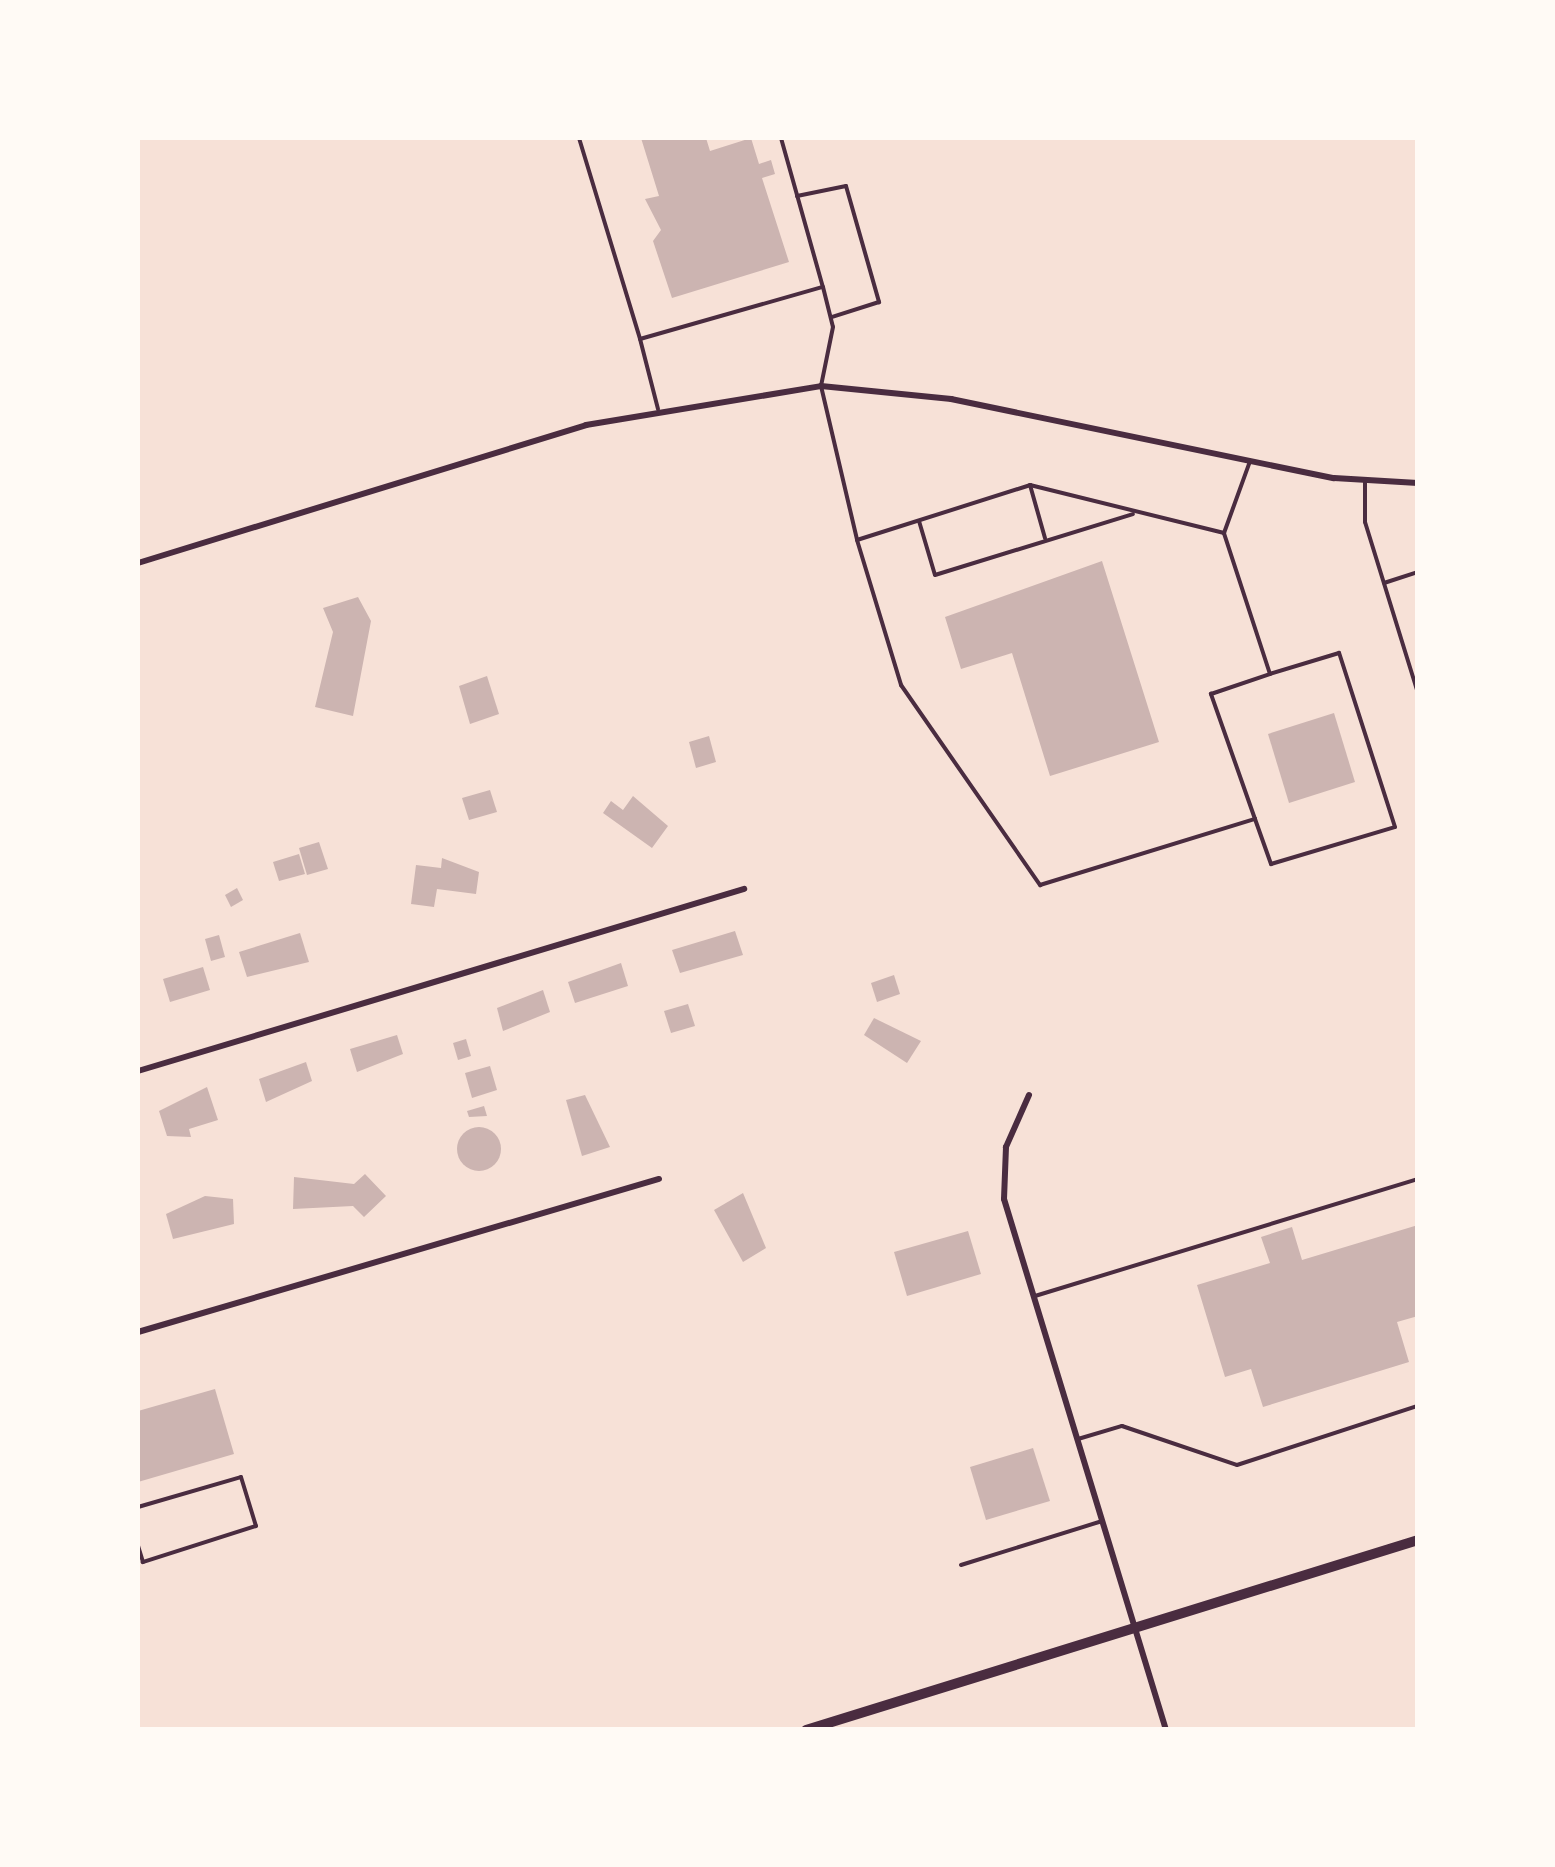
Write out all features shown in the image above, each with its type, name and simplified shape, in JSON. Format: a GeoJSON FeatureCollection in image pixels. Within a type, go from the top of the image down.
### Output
{"type":"FeatureCollection","features":[{"type":"Feature","properties":{"kind":"main road"},"geometry":{"type":"LineString","coordinates":[[806,1730],[1418,1540]]}},
{"type":"Feature","properties":{"kind":"street"},"geometry":{"type":"LineString","coordinates":[[138,563],[658,409],[822,386],[951,399],[1250,461],[1365,480],[1418,484]]}},
{"type":"Feature","properties":{"kind":"street"},"geometry":{"type":"LineString","coordinates":[[138,1071],[744,890]]}},
{"type":"Feature","properties":{"kind":"street"},"geometry":{"type":"LineString","coordinates":[[1029,1096],[1006,1147],[1004,1199],[1166,1730]]}},
{"type":"Feature","properties":{"kind":"street"},"geometry":{"type":"LineString","coordinates":[[138,1332],[658,1179]]}},
{"type":"Feature","properties":{"kind":"lane"},"geometry":{"type":"LineString","coordinates":[[580,138],[658,409]]}},
{"type":"Feature","properties":{"kind":"lane"},"geometry":{"type":"LineString","coordinates":[[781,138],[830,318],[822,386],[858,540],[901,685],[1040,885],[1255,819]]}},
{"type":"Feature","properties":{"kind":"lane"},"geometry":{"type":"LineString","coordinates":[[797,196],[846,186],[879,302],[830,318]]}},
{"type":"Feature","properties":{"kind":"lane"},"geometry":{"type":"LineString","coordinates":[[640,340],[823,288]]}},
{"type":"Feature","properties":{"kind":"lane"},"geometry":{"type":"LineString","coordinates":[[1250,461],[1224,534],[1270,674]]}},
{"type":"Feature","properties":{"kind":"lane"},"geometry":{"type":"LineString","coordinates":[[1365,480],[1365,522],[1418,694]]}},
{"type":"Feature","properties":{"kind":"lane"},"geometry":{"type":"LineString","coordinates":[[858,540],[1030,486],[1224,534]]}},
{"type":"Feature","properties":{"kind":"lane"},"geometry":{"type":"LineString","coordinates":[[1030,486],[1046,540]]}},
{"type":"Feature","properties":{"kind":"lane"},"geometry":{"type":"LineString","coordinates":[[919,521],[936,575],[1138,512]]}},
{"type":"Feature","properties":{"kind":"lane"},"geometry":{"type":"LineString","coordinates":[[1384,583],[1418,572]]}},
{"type":"Feature","properties":{"kind":"lane"},"geometry":{"type":"LineString","coordinates":[[1339,653],[1394,828],[1272,864],[1212,694],[1270,674],[1339,653]]}},
{"type":"Feature","properties":{"kind":"lane"},"geometry":{"type":"LineString","coordinates":[[1035,1296],[1418,1179]]}},
{"type":"Feature","properties":{"kind":"lane"},"geometry":{"type":"LineString","coordinates":[[1078,1439],[1122,1426],[1237,1465],[1418,1406]]}},
{"type":"Feature","properties":{"kind":"lane"},"geometry":{"type":"LineString","coordinates":[[138,1507],[242,1477],[256,1526],[143,1562],[138,1546]]}},
{"type":"Feature","properties":{"kind":"lane"},"geometry":{"type":"LineString","coordinates":[[960,1564],[1102,1520]]}},
{"type":"Feature","properties":{"kind":"building"},"geometry":{"type":"Polygon","coordinates":[[[641,138],[706,138],[710,151],[751,138],[759,164],[771,160],[775,174],[762,178],[789,262],[672,298],[653,241],[661,230],[645,199],[659,196],[641,138]]]}},
{"type":"Feature","properties":{"kind":"building"},"geometry":{"type":"Polygon","coordinates":[[[1102,561],[1159,742],[1050,776],[1012,653],[961,669],[945,617],[1102,561]]]}},
{"type":"Feature","properties":{"kind":"building"},"geometry":{"type":"Polygon","coordinates":[[[358,597],[371,621],[353,716],[315,707],[333,632],[323,608],[358,597]]]}},
{"type":"Feature","properties":{"kind":"building"},"geometry":{"type":"Polygon","coordinates":[[[487,676],[499,714],[470,724],[459,686],[487,676]]]}},
{"type":"Feature","properties":{"kind":"building"},"geometry":{"type":"Polygon","coordinates":[[[1334,713],[1355,782],[1289,803],[1268,734],[1334,713]]]}},
{"type":"Feature","properties":{"kind":"building"},"geometry":{"type":"Polygon","coordinates":[[[709,736],[716,762],[696,768],[689,742],[709,736]]]}},
{"type":"Feature","properties":{"kind":"building"},"geometry":{"type":"Polygon","coordinates":[[[490,790],[497,812],[469,820],[462,798],[490,790]]]}},
{"type":"Feature","properties":{"kind":"building"},"geometry":{"type":"Polygon","coordinates":[[[633,796],[668,826],[652,848],[603,813],[611,801],[623,810],[633,796]]]}},
{"type":"Feature","properties":{"kind":"building"},"geometry":{"type":"Polygon","coordinates":[[[319,842],[328,869],[307,875],[299,848],[319,842]]]}},
{"type":"Feature","properties":{"kind":"building"},"geometry":{"type":"Polygon","coordinates":[[[299,854],[305,874],[279,881],[273,862],[299,854]]]}},
{"type":"Feature","properties":{"kind":"building"},"geometry":{"type":"Polygon","coordinates":[[[442,858],[479,872],[476,894],[437,889],[434,907],[411,904],[416,865],[441,868],[442,858]]]}},
{"type":"Feature","properties":{"kind":"building"},"geometry":{"type":"Polygon","coordinates":[[[237,888],[243,900],[231,907],[225,895],[237,888]]]}},
{"type":"Feature","properties":{"kind":"building"},"geometry":{"type":"Polygon","coordinates":[[[735,931],[743,955],[680,973],[672,950],[735,931]]]}},
{"type":"Feature","properties":{"kind":"building"},"geometry":{"type":"Polygon","coordinates":[[[300,933],[309,962],[247,977],[239,952],[300,933]]]}},
{"type":"Feature","properties":{"kind":"building"},"geometry":{"type":"Polygon","coordinates":[[[219,935],[225,957],[211,961],[205,939],[219,935]]]}},
{"type":"Feature","properties":{"kind":"building"},"geometry":{"type":"Polygon","coordinates":[[[621,963],[628,986],[575,1003],[568,982],[621,963]]]}},
{"type":"Feature","properties":{"kind":"building"},"geometry":{"type":"Polygon","coordinates":[[[203,967],[210,990],[170,1002],[163,979],[203,967]]]}},
{"type":"Feature","properties":{"kind":"building"},"geometry":{"type":"Polygon","coordinates":[[[894,975],[900,994],[877,1002],[871,983],[894,975]]]}},
{"type":"Feature","properties":{"kind":"building"},"geometry":{"type":"Polygon","coordinates":[[[543,990],[550,1012],[503,1031],[497,1008],[543,990]]]}},
{"type":"Feature","properties":{"kind":"building"},"geometry":{"type":"Polygon","coordinates":[[[688,1004],[695,1026],[671,1033],[664,1011],[688,1004]]]}},
{"type":"Feature","properties":{"kind":"building"},"geometry":{"type":"Polygon","coordinates":[[[874,1018],[921,1041],[907,1063],[864,1035],[874,1018]]]}},
{"type":"Feature","properties":{"kind":"building"},"geometry":{"type":"Polygon","coordinates":[[[397,1035],[403,1054],[357,1072],[350,1049],[397,1035]]]}},
{"type":"Feature","properties":{"kind":"building"},"geometry":{"type":"Polygon","coordinates":[[[466,1039],[471,1056],[458,1060],[453,1043],[466,1039]]]}},
{"type":"Feature","properties":{"kind":"building"},"geometry":{"type":"Polygon","coordinates":[[[306,1062],[312,1081],[266,1102],[259,1079],[306,1062]]]}},
{"type":"Feature","properties":{"kind":"building"},"geometry":{"type":"Polygon","coordinates":[[[490,1066],[497,1090],[472,1098],[465,1073],[490,1066]]]}},
{"type":"Feature","properties":{"kind":"building"},"geometry":{"type":"Polygon","coordinates":[[[207,1087],[218,1120],[189,1129],[191,1137],[167,1136],[159,1111],[207,1087]]]}},
{"type":"Feature","properties":{"kind":"building"},"geometry":{"type":"Polygon","coordinates":[[[585,1095],[610,1147],[582,1156],[566,1100],[585,1095]]]}},
{"type":"Feature","properties":{"kind":"building"},"geometry":{"type":"Polygon","coordinates":[[[484,1106],[487,1116],[469,1117],[467,1111],[484,1106]]]}},
{"type":"Feature","properties":{"kind":"building"},"geometry":{"type":"Polygon","coordinates":[[[479,1127],[494,1134],[501,1149],[494,1164],[479,1171],[464,1164],[457,1149],[464,1134],[479,1127]]]}},
{"type":"Feature","properties":{"kind":"building"},"geometry":{"type":"Polygon","coordinates":[[[365,1174],[386,1196],[364,1217],[353,1206],[293,1209],[294,1177],[354,1184],[365,1174]]]}},
{"type":"Feature","properties":{"kind":"building"},"geometry":{"type":"Polygon","coordinates":[[[743,1193],[766,1248],[743,1262],[714,1210],[743,1193]]]}},
{"type":"Feature","properties":{"kind":"building"},"geometry":{"type":"Polygon","coordinates":[[[205,1196],[233,1199],[234,1224],[173,1239],[166,1214],[205,1196]]]}},
{"type":"Feature","properties":{"kind":"building"},"geometry":{"type":"Polygon","coordinates":[[[1418,1225],[1418,1316],[1397,1322],[1409,1362],[1263,1407],[1251,1369],[1225,1377],[1197,1285],[1270,1263],[1261,1237],[1292,1227],[1302,1260],[1418,1225]]]}},
{"type":"Feature","properties":{"kind":"building"},"geometry":{"type":"Polygon","coordinates":[[[968,1231],[981,1274],[907,1296],[894,1252],[968,1231]]]}},
{"type":"Feature","properties":{"kind":"building"},"geometry":{"type":"Polygon","coordinates":[[[215,1389],[234,1454],[138,1482],[138,1411],[215,1389]]]}},
{"type":"Feature","properties":{"kind":"building"},"geometry":{"type":"Polygon","coordinates":[[[1033,1448],[1050,1501],[986,1520],[970,1467],[1033,1448]]]}}]}
